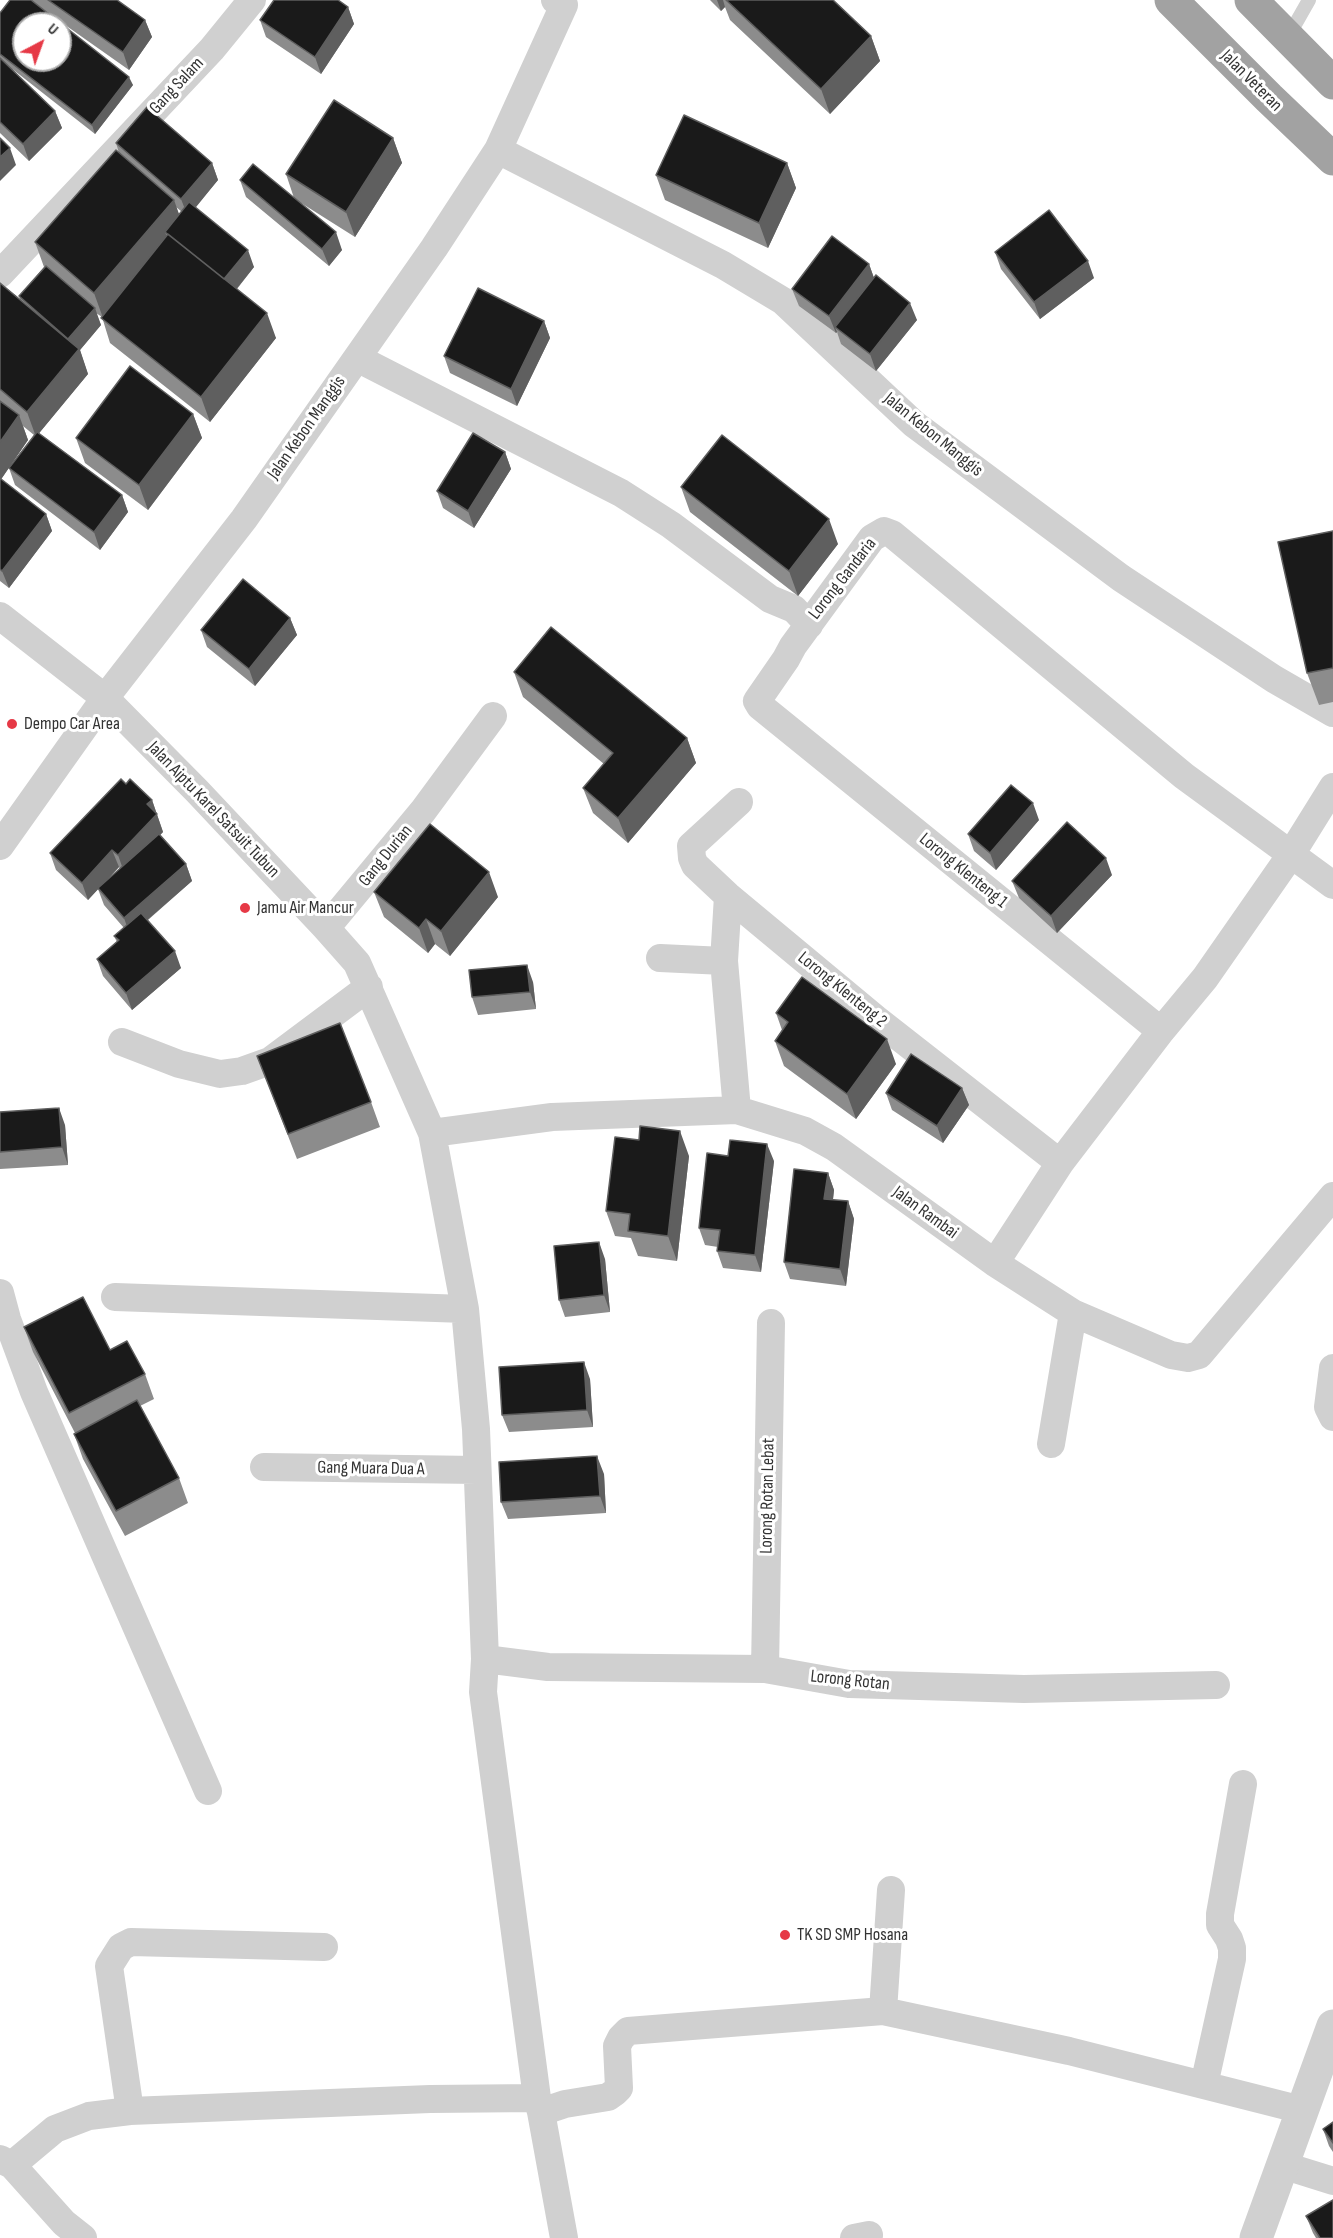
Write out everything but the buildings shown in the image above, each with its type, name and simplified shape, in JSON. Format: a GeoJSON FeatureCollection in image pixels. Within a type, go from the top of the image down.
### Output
{"type":"FeatureCollection","features":[{"type":"Feature","properties":{"kind":"highway","name":"Jalan Veteran"},"geometry":{"type":"LineString","coordinates":[[1172,0],[1333,159]]}},
{"type":"Feature","properties":{"kind":"highway"},"geometry":{"type":"LineString","coordinates":[[1251,0],[1333,83]]}},
{"type":"Feature","properties":{"kind":"street","name":"Gang Salam"},"geometry":{"type":"LineString","coordinates":[[0,274],[212,49],[252,0]]}},
{"type":"Feature","properties":{"kind":"street","name":"Jalan Kebon Manggis"},"geometry":{"type":"LineString","coordinates":[[0,846],[105,699],[244,519],[434,248],[498,150],[559,3]]}},
{"type":"Feature","properties":{"kind":"street","name":"Jalan Kebon Manggis"},"geometry":{"type":"LineString","coordinates":[[498,150],[723,265],[783,301],[914,424],[1121,578],[1274,680],[1333,713]]}},
{"type":"Feature","properties":{"kind":"street","name":"Lorong Gandaria"},"geometry":{"type":"LineString","coordinates":[[357,358],[621,493],[671,525],[770,599],[794,609],[809,625],[872,538],[884,531],[892,534],[1184,776],[1290,856]]}},
{"type":"Feature","properties":{"kind":"street","name":"Jalan Aiptu Karel Satsuit Tubun"},"geometry":{"type":"LineString","coordinates":[[0,616],[105,699],[327,928],[357,963],[432,1133],[465,1309],[476,1429],[486,1659],[483,1692],[539,2105],[564,2238]]}},
{"type":"Feature","properties":{"kind":"street","name":"Lorong Klenteng 1"},"geometry":{"type":"LineString","coordinates":[[809,625],[757,701],[765,710],[1161,1031]]}},
{"type":"Feature","properties":{"kind":"street","name":"Gang Durian"},"geometry":{"type":"LineString","coordinates":[[327,928],[423,811],[493,716]]}},
{"type":"Feature","properties":{"kind":"street"},"geometry":{"type":"LineString","coordinates":[[994,1263],[1060,1162],[1205,978],[1290,856],[1333,788]]}},
{"type":"Feature","properties":{"kind":"street","name":"Lorong Klenteng 2"},"geometry":{"type":"LineString","coordinates":[[739,802],[691,846],[695,865],[728,897],[876,1019],[1060,1162]]}},
{"type":"Feature","properties":{"kind":"street"},"geometry":{"type":"LineString","coordinates":[[1290,856],[1333,885]]}},
{"type":"Feature","properties":{"kind":"street"},"geometry":{"type":"LineString","coordinates":[[728,897],[724,961],[737,1110]]}},
{"type":"Feature","properties":{"kind":"street"},"geometry":{"type":"LineString","coordinates":[[660,958],[724,961]]}},
{"type":"Feature","properties":{"kind":"street"},"geometry":{"type":"LineString","coordinates":[[122,1042],[179,1064],[220,1074],[242,1071],[270,1061],[369,987]]}},
{"type":"Feature","properties":{"kind":"street","name":"Jalan Rambai"},"geometry":{"type":"LineString","coordinates":[[432,1133],[552,1117],[737,1110],[806,1131],[834,1147],[994,1263],[1073,1313],[1171,1355],[1188,1358],[1200,1355],[1333,1196]]}},
{"type":"Feature","properties":{"kind":"street"},"geometry":{"type":"LineString","coordinates":[[0,1293],[7,1319],[34,1392],[208,1791]]}},
{"type":"Feature","properties":{"kind":"street"},"geometry":{"type":"LineString","coordinates":[[115,1297],[465,1309]]}},
{"type":"Feature","properties":{"kind":"street"},"geometry":{"type":"LineString","coordinates":[[1051,1444],[1073,1313]]}},
{"type":"Feature","properties":{"kind":"street","name":"Lorong Rotan Lebat"},"geometry":{"type":"LineString","coordinates":[[765,1669],[771,1323]]}},
{"type":"Feature","properties":{"kind":"street"},"geometry":{"type":"LineString","coordinates":[[1333,1368],[1328,1407],[1333,1417]]}},
{"type":"Feature","properties":{"kind":"street","name":"Gang Muara Dua A"},"geometry":{"type":"LineString","coordinates":[[264,1467],[477,1470]]}},
{"type":"Feature","properties":{"kind":"street","name":"Lorong Rotan"},"geometry":{"type":"LineString","coordinates":[[486,1659],[548,1666],[765,1669],[861,1684],[1024,1689],[1216,1685]]}},
{"type":"Feature","properties":{"kind":"street"},"geometry":{"type":"LineString","coordinates":[[1204,2085],[1232,1959],[1229,1939],[1220,1925],[1220,1914],[1243,1784]]}},
{"type":"Feature","properties":{"kind":"street"},"geometry":{"type":"LineString","coordinates":[[883,2012],[891,1890]]}},
{"type":"Feature","properties":{"kind":"street"},"geometry":{"type":"LineString","coordinates":[[130,2111],[109,1966],[121,1947],[131,1942],[324,1947]]}},
{"type":"Feature","properties":{"kind":"street"},"geometry":{"type":"LineString","coordinates":[[67,2233],[6,2162],[55,2129],[89,2116],[130,2111],[430,2099],[539,2105],[566,2104],[608,2097],[619,2088],[617,2046],[628,2031],[883,2012],[1069,2051],[1302,2110]]}},
{"type":"Feature","properties":{"kind":"street"},"geometry":{"type":"LineString","coordinates":[[1256,2238],[1333,2026]]}},
{"type":"Feature","properties":{"kind":"street"},"geometry":{"type":"LineString","coordinates":[[1282,2165],[1333,2181]]}},
{"type":"Feature","properties":{"kind":"lane"},"geometry":{"type":"LineString","coordinates":[[1288,38],[1309,0]]}},
{"type":"Feature","properties":{"kind":"place","name":"Dempo Car Area"},"geometry":{"type":"Point","coordinates":[12,724]}},
{"type":"Feature","properties":{"kind":"place","name":"Jamu Air Mancur"},"geometry":{"type":"Point","coordinates":[245,908]}},
{"type":"Feature","properties":{"kind":"place","name":"TK SD SMP Hosana"},"geometry":{"type":"Point","coordinates":[785,1935]}}]}
